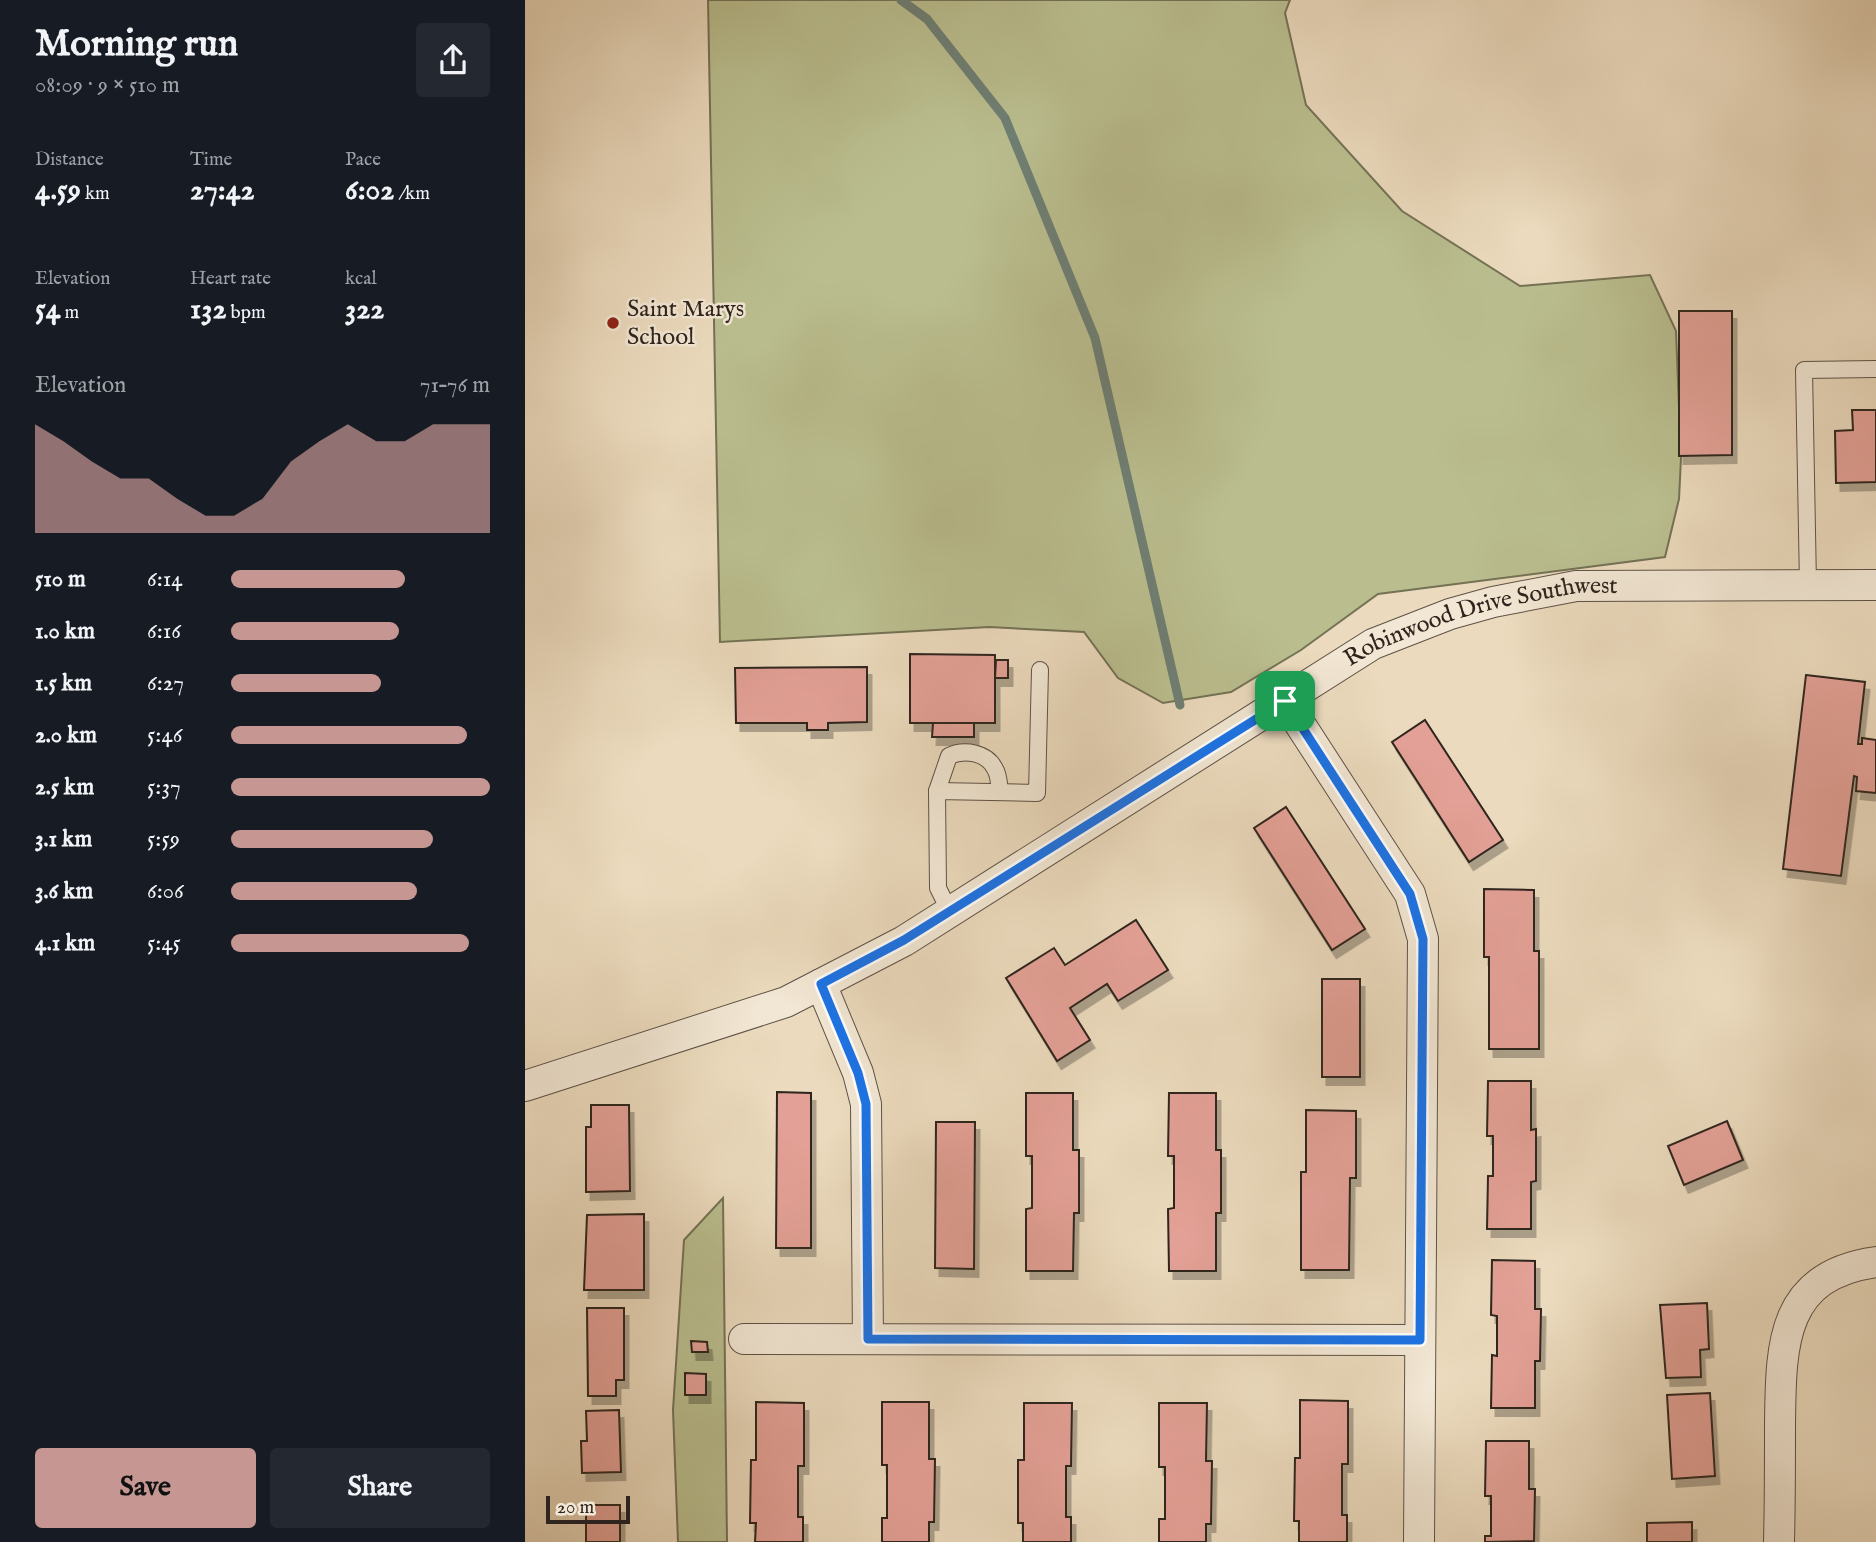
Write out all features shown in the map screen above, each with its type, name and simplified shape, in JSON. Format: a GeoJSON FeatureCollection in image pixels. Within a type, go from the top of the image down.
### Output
{"type":"FeatureCollection","features":[{"type":"Feature","properties":{"kind":"street","name":"Robinwood Drive Southwest"},"geometry":{"type":"LineString","coordinates":[[525,1086],[786,1002],[904,940],[950,912],[1373,644],[1450,614],[1539,591],[1576,586],[1876,585]]}},
{"type":"Feature","properties":{"kind":"street"},"geometry":{"type":"LineString","coordinates":[[1285,701],[1410,894],[1423,939],[1419,1542]]}},
{"type":"Feature","properties":{"kind":"street"},"geometry":{"type":"LineString","coordinates":[[821,984],[858,1073],[866,1104],[868,1339]]}},
{"type":"Feature","properties":{"kind":"street"},"geometry":{"type":"LineString","coordinates":[[1779,1542],[1782,1347],[1791,1319],[1809,1293],[1843,1269],[1876,1262]]}},
{"type":"Feature","properties":{"kind":"street"},"geometry":{"type":"LineString","coordinates":[[744,1339],[1420,1340]]}},
{"type":"Feature","properties":{"kind":"lane"},"geometry":{"type":"LineString","coordinates":[[1808,585],[1804,370],[1876,369]]}},
{"type":"Feature","properties":{"kind":"lane"},"geometry":{"type":"LineString","coordinates":[[937,791],[1037,793],[1040,670]]}},
{"type":"Feature","properties":{"kind":"lane"},"geometry":{"type":"LineString","coordinates":[[950,912],[938,888],[937,791],[949,755],[961,750],[984,757],[996,769],[1000,792]]}},
{"type":"Feature","properties":{"kind":"green space"},"geometry":{"type":"Polygon","coordinates":[[[708,0],[1290,0],[1285,13],[1306,105],[1402,211],[1520,286],[1650,275],[1676,331],[1681,458],[1679,499],[1665,557],[1378,594],[1301,650],[1231,692],[1163,703],[1118,678],[1084,632],[989,627],[720,642],[708,0]]]}},
{"type":"Feature","properties":{"kind":"green space"},"geometry":{"type":"Polygon","coordinates":[[[723,1198],[727,1542],[678,1542],[673,1410],[684,1240],[723,1198]]]}},
{"type":"Feature","properties":{"kind":"building"},"geometry":{"type":"Polygon","coordinates":[[[1679,311],[1732,311],[1732,455],[1679,456],[1679,311]]]}},
{"type":"Feature","properties":{"kind":"building"},"geometry":{"type":"Polygon","coordinates":[[[1852,410],[1876,410],[1876,482],[1836,483],[1835,431],[1853,430],[1852,410]]]}},
{"type":"Feature","properties":{"kind":"building"},"geometry":{"type":"Polygon","coordinates":[[[910,654],[995,655],[995,723],[910,723],[910,654]]]}},
{"type":"Feature","properties":{"kind":"building"},"geometry":{"type":"Polygon","coordinates":[[[996,660],[1008,660],[1008,678],[995,678],[996,660]]]}},
{"type":"Feature","properties":{"kind":"building"},"geometry":{"type":"Polygon","coordinates":[[[867,667],[867,722],[828,723],[828,730],[807,730],[807,723],[736,723],[735,668],[867,667]]]}},
{"type":"Feature","properties":{"kind":"building"},"geometry":{"type":"Polygon","coordinates":[[[1806,675],[1865,682],[1858,744],[1862,744],[1862,738],[1876,740],[1876,793],[1856,791],[1857,777],[1854,776],[1841,876],[1783,869],[1806,675]]]}},
{"type":"Feature","properties":{"kind":"building"},"geometry":{"type":"Polygon","coordinates":[[[1425,720],[1503,840],[1469,862],[1392,742],[1425,720]]]}},
{"type":"Feature","properties":{"kind":"building"},"geometry":{"type":"Polygon","coordinates":[[[933,723],[974,723],[974,737],[932,737],[933,723]]]}},
{"type":"Feature","properties":{"kind":"building"},"geometry":{"type":"Polygon","coordinates":[[[1286,807],[1365,929],[1332,950],[1254,828],[1286,807]]]}},
{"type":"Feature","properties":{"kind":"building"},"geometry":{"type":"Polygon","coordinates":[[[1484,889],[1534,890],[1534,951],[1539,951],[1539,1049],[1489,1049],[1489,957],[1484,957],[1484,889]]]}},
{"type":"Feature","properties":{"kind":"building"},"geometry":{"type":"Polygon","coordinates":[[[1136,920],[1168,970],[1118,1001],[1107,984],[1070,1008],[1090,1040],[1057,1061],[1006,978],[1054,948],[1065,965],[1136,920]]]}},
{"type":"Feature","properties":{"kind":"building"},"geometry":{"type":"Polygon","coordinates":[[[1322,979],[1360,979],[1360,1077],[1322,1077],[1322,979]]]}},
{"type":"Feature","properties":{"kind":"building"},"geometry":{"type":"Polygon","coordinates":[[[1488,1081],[1531,1081],[1531,1130],[1536,1129],[1536,1181],[1531,1182],[1531,1229],[1487,1229],[1488,1176],[1493,1176],[1493,1136],[1487,1136],[1488,1081]]]}},
{"type":"Feature","properties":{"kind":"building"},"geometry":{"type":"Polygon","coordinates":[[[777,1092],[811,1093],[811,1248],[776,1248],[777,1092]]]}},
{"type":"Feature","properties":{"kind":"building"},"geometry":{"type":"Polygon","coordinates":[[[1026,1093],[1073,1093],[1073,1150],[1079,1150],[1079,1213],[1074,1213],[1073,1271],[1026,1271],[1026,1209],[1032,1208],[1032,1156],[1026,1156],[1026,1093]]]}},
{"type":"Feature","properties":{"kind":"building"},"geometry":{"type":"Polygon","coordinates":[[[1169,1093],[1216,1093],[1216,1150],[1221,1150],[1221,1213],[1216,1213],[1216,1271],[1169,1271],[1168,1209],[1174,1208],[1174,1156],[1168,1156],[1169,1093]]]}},
{"type":"Feature","properties":{"kind":"building"},"geometry":{"type":"Polygon","coordinates":[[[591,1105],[629,1105],[630,1191],[586,1192],[586,1127],[591,1127],[591,1105]]]}},
{"type":"Feature","properties":{"kind":"building"},"geometry":{"type":"Polygon","coordinates":[[[1306,1110],[1356,1111],[1356,1178],[1350,1178],[1349,1270],[1301,1270],[1301,1172],[1306,1172],[1306,1110]]]}},
{"type":"Feature","properties":{"kind":"building"},"geometry":{"type":"Polygon","coordinates":[[[1727,1121],[1743,1160],[1684,1185],[1668,1146],[1727,1121]]]}},
{"type":"Feature","properties":{"kind":"building"},"geometry":{"type":"Polygon","coordinates":[[[936,1122],[975,1122],[974,1269],[935,1268],[936,1122]]]}},
{"type":"Feature","properties":{"kind":"building"},"geometry":{"type":"Polygon","coordinates":[[[644,1214],[644,1290],[584,1290],[587,1215],[644,1214]]]}},
{"type":"Feature","properties":{"kind":"building"},"geometry":{"type":"Polygon","coordinates":[[[1492,1260],[1535,1261],[1535,1309],[1541,1309],[1540,1361],[1535,1361],[1535,1408],[1491,1408],[1492,1355],[1497,1356],[1497,1316],[1491,1315],[1492,1260]]]}},
{"type":"Feature","properties":{"kind":"building"},"geometry":{"type":"Polygon","coordinates":[[[1707,1303],[1709,1349],[1700,1350],[1701,1377],[1666,1378],[1660,1305],[1707,1303]]]}},
{"type":"Feature","properties":{"kind":"building"},"geometry":{"type":"Polygon","coordinates":[[[587,1308],[624,1308],[624,1380],[616,1380],[616,1396],[588,1396],[587,1308]]]}},
{"type":"Feature","properties":{"kind":"building"},"geometry":{"type":"Polygon","coordinates":[[[691,1341],[707,1342],[708,1352],[692,1352],[691,1341]]]}},
{"type":"Feature","properties":{"kind":"building"},"geometry":{"type":"Polygon","coordinates":[[[685,1373],[706,1374],[706,1395],[685,1395],[685,1373]]]}},
{"type":"Feature","properties":{"kind":"building"},"geometry":{"type":"Polygon","coordinates":[[[1710,1393],[1715,1476],[1672,1479],[1667,1395],[1710,1393]]]}},
{"type":"Feature","properties":{"kind":"building"},"geometry":{"type":"Polygon","coordinates":[[[1300,1400],[1348,1401],[1348,1464],[1342,1464],[1342,1515],[1347,1515],[1347,1542],[1299,1542],[1299,1521],[1294,1521],[1295,1458],[1300,1458],[1300,1400]]]}},
{"type":"Feature","properties":{"kind":"building"},"geometry":{"type":"Polygon","coordinates":[[[756,1402],[804,1403],[804,1466],[798,1466],[798,1517],[803,1517],[803,1542],[755,1542],[756,1523],[750,1523],[751,1460],[756,1460],[756,1402]]]}},
{"type":"Feature","properties":{"kind":"building"},"geometry":{"type":"Polygon","coordinates":[[[882,1402],[929,1402],[929,1459],[935,1459],[934,1522],[929,1522],[929,1542],[882,1542],[882,1518],[887,1518],[887,1465],[882,1465],[882,1402]]]}},
{"type":"Feature","properties":{"kind":"building"},"geometry":{"type":"Polygon","coordinates":[[[1024,1403],[1072,1403],[1071,1466],[1066,1466],[1066,1517],[1071,1517],[1071,1542],[1023,1542],[1023,1523],[1018,1523],[1018,1460],[1024,1460],[1024,1403]]]}},
{"type":"Feature","properties":{"kind":"building"},"geometry":{"type":"Polygon","coordinates":[[[1159,1403],[1207,1403],[1206,1461],[1212,1461],[1211,1524],[1206,1524],[1206,1542],[1159,1542],[1159,1519],[1165,1519],[1165,1467],[1159,1467],[1159,1403]]]}},
{"type":"Feature","properties":{"kind":"building"},"geometry":{"type":"Polygon","coordinates":[[[619,1410],[621,1472],[582,1473],[581,1441],[587,1441],[586,1411],[619,1410]]]}},
{"type":"Feature","properties":{"kind":"building"},"geometry":{"type":"Polygon","coordinates":[[[1486,1441],[1529,1441],[1529,1489],[1535,1489],[1534,1541],[1485,1542],[1485,1536],[1491,1536],[1491,1496],[1485,1496],[1486,1441]]]}},
{"type":"Feature","properties":{"kind":"building"},"geometry":{"type":"Polygon","coordinates":[[[586,1505],[620,1505],[620,1542],[586,1542],[586,1505]]]}},
{"type":"Feature","properties":{"kind":"building"},"geometry":{"type":"Polygon","coordinates":[[[1692,1522],[1692,1542],[1647,1542],[1647,1523],[1692,1522]]]}},
{"type":"Feature","properties":{"kind":"waterway"},"geometry":{"type":"LineString","coordinates":[[901,0],[927,19],[1005,118],[1095,338],[1180,705]]}},
{"type":"Feature","properties":{"kind":"place","name":"Saint Marys School"},"geometry":{"type":"Point","coordinates":[613,323]}},
{"type":"Feature","properties":{"kind":"route"},"geometry":{"type":"LineString","coordinates":[[1285,701],[1410,894],[1419,920],[1423,939],[1420,1340],[868,1339],[866,1104],[858,1073],[821,984],[904,940],[1285,701]]}}]}
